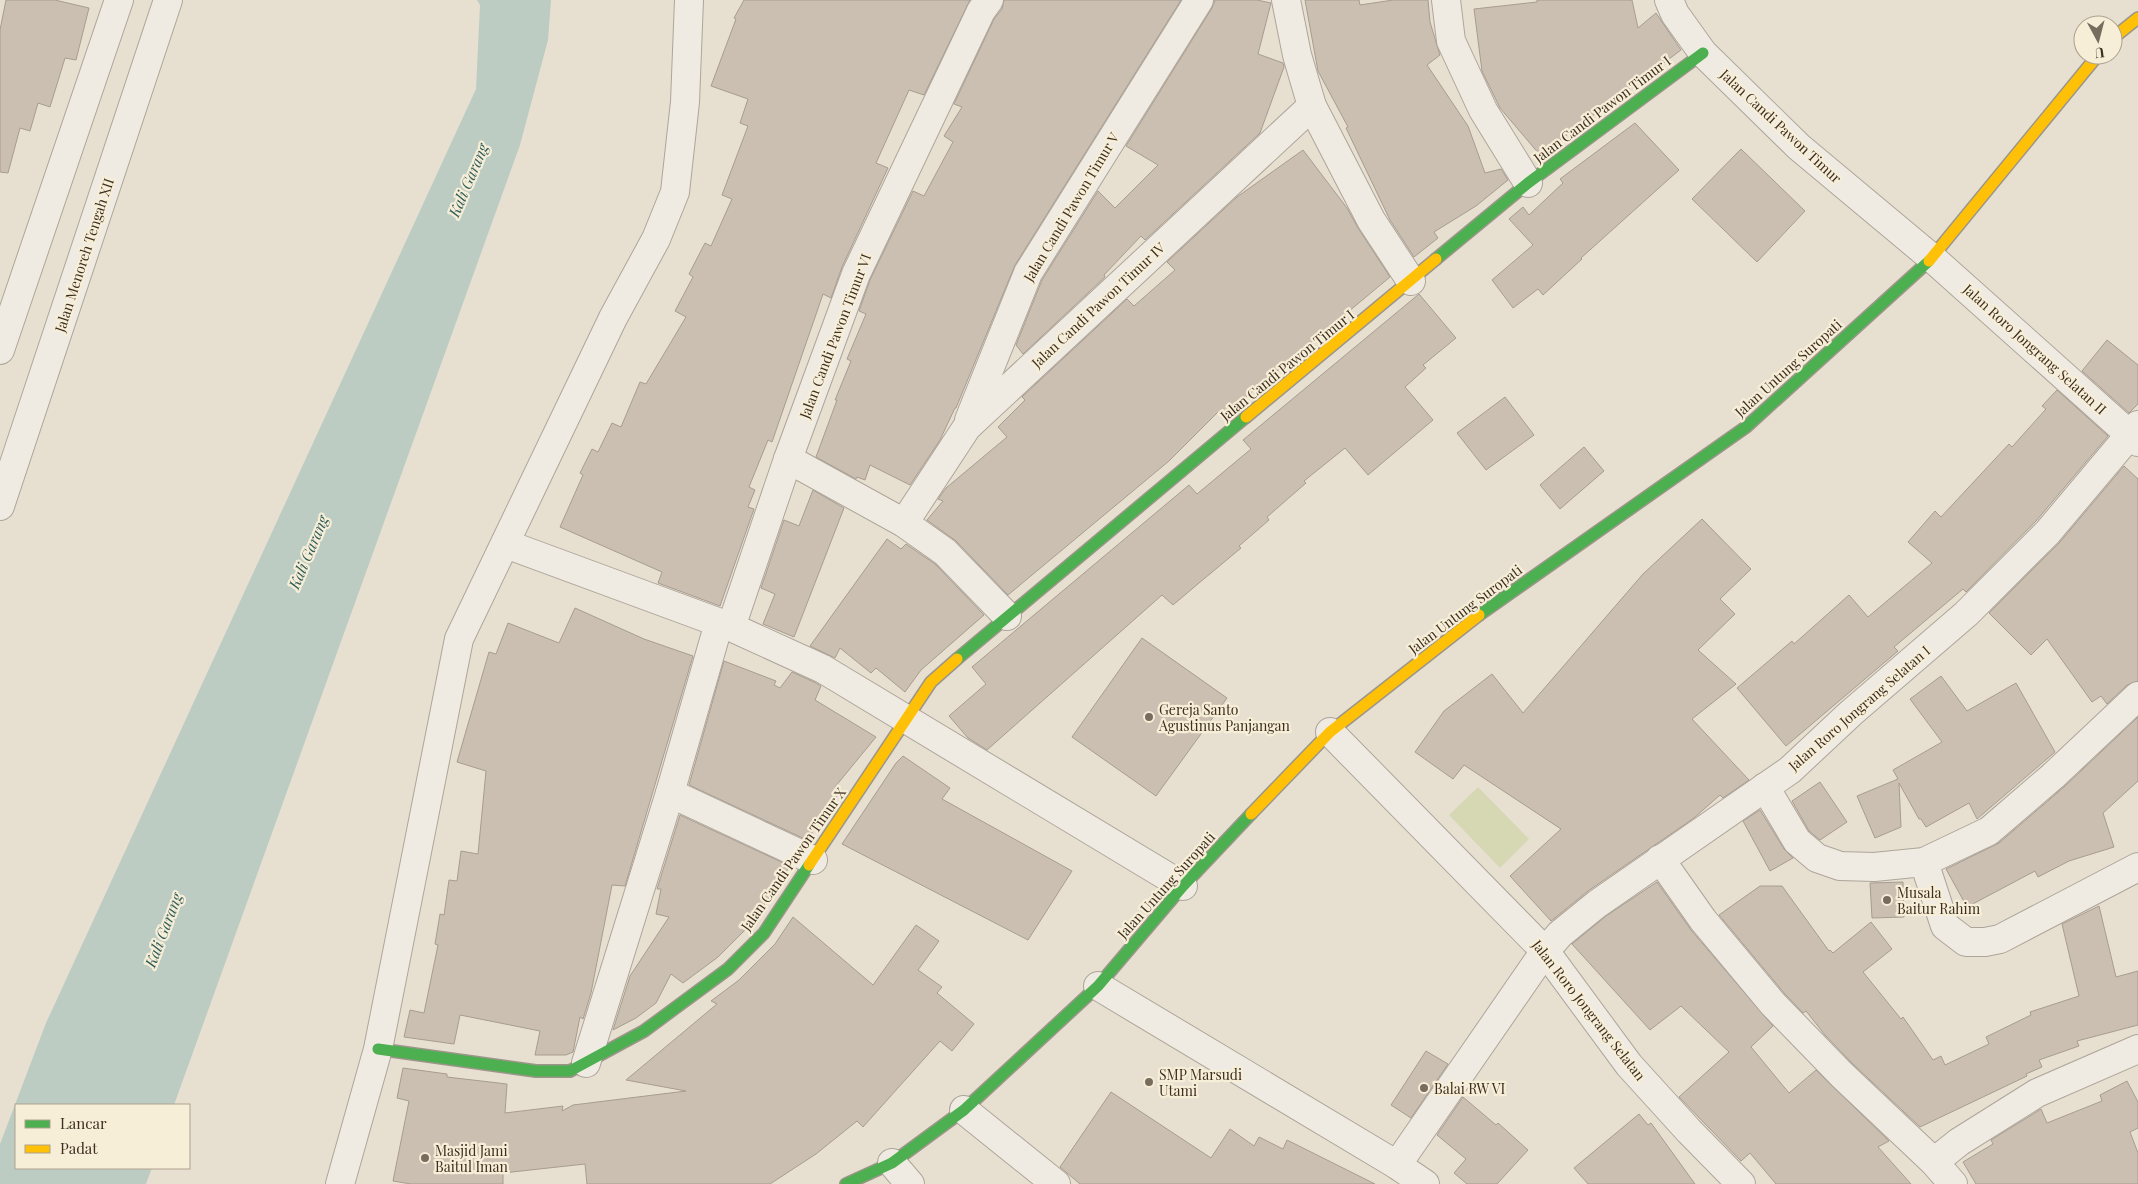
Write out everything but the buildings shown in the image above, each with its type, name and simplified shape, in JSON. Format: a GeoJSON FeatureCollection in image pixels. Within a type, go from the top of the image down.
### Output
{"type":"FeatureCollection","features":[{"type":"Feature","properties":{"kind":"main road"},"geometry":{"type":"LineString","coordinates":[[2123,30],[2138,18]]}},
{"type":"Feature","properties":{"kind":"main road","name":"Jalan Candi Pawon Timur I"},"geometry":{"type":"LineString","coordinates":[[907,718],[931,682],[1007,616],[1528,183],[1703,53]]}},
{"type":"Feature","properties":{"kind":"main road","name":"Jalan Untung Suropati"},"geometry":{"type":"LineString","coordinates":[[846,1184],[892,1163],[964,1110],[1098,986],[1183,886],[1330,732],[1492,606],[1746,427],[1932,258],[2090,65]]}},
{"type":"Feature","properties":{"kind":"main road","name":"Jalan Candi Pawon Timur X"},"geometry":{"type":"LineString","coordinates":[[378,1049],[536,1070],[570,1071],[644,1031],[728,969],[764,933],[907,718]]}},
{"type":"Feature","properties":{"kind":"street"},"geometry":{"type":"LineString","coordinates":[[0,350],[119,0]]}},
{"type":"Feature","properties":{"kind":"street"},"geometry":{"type":"LineString","coordinates":[[340,1184],[378,1049],[459,639],[613,318],[656,239],[675,192],[685,102],[689,0]]}},
{"type":"Feature","properties":{"kind":"street","name":"Jalan Candi Pawon Timur VI"},"geometry":{"type":"LineString","coordinates":[[586,1063],[670,793],[725,625],[856,274],[981,11],[989,0]]}},
{"type":"Feature","properties":{"kind":"street","name":"Jalan Candi Pawon Timur V"},"geometry":{"type":"LineString","coordinates":[[967,427],[1028,272],[1199,0]]}},
{"type":"Feature","properties":{"kind":"street"},"geometry":{"type":"LineString","coordinates":[[1286,0],[1297,54],[1312,106],[1371,220],[1412,281]]}},
{"type":"Feature","properties":{"kind":"street"},"geometry":{"type":"LineString","coordinates":[[1446,0],[1451,41],[1483,110],[1528,183]]}},
{"type":"Feature","properties":{"kind":"street","name":"Jalan Candi Pawon Timur"},"geometry":{"type":"LineString","coordinates":[[1669,0],[1675,14],[1703,53],[1800,147],[1932,258]]}},
{"type":"Feature","properties":{"kind":"street","name":"Jalan Menoreh Tengah XII"},"geometry":{"type":"LineString","coordinates":[[0,506],[168,2]]}},
{"type":"Feature","properties":{"kind":"street","name":"Jalan Candi Pawon Timur IV"},"geometry":{"type":"LineString","coordinates":[[904,523],[967,427],[1312,106]]}},
{"type":"Feature","properties":{"kind":"street","name":"Jalan Roro Jongrang Selatan II"},"geometry":{"type":"LineString","coordinates":[[1932,258],[2135,434]]}},
{"type":"Feature","properties":{"kind":"street","name":"Jalan Roro Jongrang Selatan I"},"geometry":{"type":"LineString","coordinates":[[1397,1165],[1545,951],[1560,934],[1660,859],[1790,770],[1851,713],[1966,614],[2048,532],[2135,434]]}},
{"type":"Feature","properties":{"kind":"street"},"geometry":{"type":"LineString","coordinates":[[788,459],[904,523],[945,552],[1007,616]]}},
{"type":"Feature","properties":{"kind":"street"},"geometry":{"type":"LineString","coordinates":[[506,544],[725,625],[823,669],[1183,886]]}},
{"type":"Feature","properties":{"kind":"street"},"geometry":{"type":"LineString","coordinates":[[1765,787],[1797,841],[1817,858],[1840,866],[1874,867],[1924,862],[1989,831],[2060,769],[2138,696]]}},
{"type":"Feature","properties":{"kind":"street","name":"Jalan Roro Jongrang Selatan"},"geometry":{"type":"LineString","coordinates":[[1330,732],[1545,951],[1629,1064],[1689,1131],[1741,1184]]}},
{"type":"Feature","properties":{"kind":"street"},"geometry":{"type":"LineString","coordinates":[[670,793],[813,860]]}},
{"type":"Feature","properties":{"kind":"street"},"geometry":{"type":"LineString","coordinates":[[1660,859],[1703,920],[1774,1004],[1842,1075],[1934,1162],[1953,1184]]}},
{"type":"Feature","properties":{"kind":"street"},"geometry":{"type":"LineString","coordinates":[[1924,862],[1945,926],[1966,942],[1984,942],[2000,938],[2138,867]]}},
{"type":"Feature","properties":{"kind":"street"},"geometry":{"type":"LineString","coordinates":[[1098,986],[1397,1165],[1425,1184]]}},
{"type":"Feature","properties":{"kind":"street"},"geometry":{"type":"LineString","coordinates":[[1934,1162],[1959,1142],[2037,1093],[2138,1049]]}},
{"type":"Feature","properties":{"kind":"street"},"geometry":{"type":"LineString","coordinates":[[964,1110],[1056,1184]]}},
{"type":"Feature","properties":{"kind":"street"},"geometry":{"type":"LineString","coordinates":[[892,1163],[910,1184]]}},
{"type":"Feature","properties":{"kind":"green space"},"geometry":{"type":"Polygon","coordinates":[[[1478,787],[1529,839],[1500,868],[1449,815],[1478,787]]]}},
{"type":"Feature","properties":{"kind":"water","name":"Kali Garang"},"geometry":{"type":"Polygon","coordinates":[[[477,0],[551,0],[548,40],[520,145],[174,1104],[15,1104],[46,1023],[476,89],[480,5],[477,0]]]}},
{"type":"Feature","properties":{"kind":"water"},"geometry":{"type":"Polygon","coordinates":[[[15,1105],[15,1169],[152,1169],[146,1184],[0,1184],[0,1144],[15,1105]]]}},
{"type":"Feature","properties":{"kind":"traffic: fast"},"geometry":{"type":"LineString","coordinates":[[1436,259],[1528,183],[1703,53]]}},
{"type":"Feature","properties":{"kind":"traffic: fast"},"geometry":{"type":"LineString","coordinates":[[1479,615],[1746,427],[1929,261]]}},
{"type":"Feature","properties":{"kind":"traffic: fast"},"geometry":{"type":"LineString","coordinates":[[957,659],[1246,417]]}},
{"type":"Feature","properties":{"kind":"traffic: fast"},"geometry":{"type":"LineString","coordinates":[[846,1184],[892,1163],[964,1110],[1098,986],[1183,886],[1251,814]]}},
{"type":"Feature","properties":{"kind":"traffic: fast"},"geometry":{"type":"LineString","coordinates":[[378,1049],[536,1071],[570,1071],[644,1031],[728,969],[764,933],[809,865]]}},
{"type":"Feature","properties":{"kind":"traffic: slow"},"geometry":{"type":"LineString","coordinates":[[2123,30],[2138,18]]}},
{"type":"Feature","properties":{"kind":"traffic: slow"},"geometry":{"type":"LineString","coordinates":[[1929,261],[2090,65]]}},
{"type":"Feature","properties":{"kind":"traffic: slow"},"geometry":{"type":"LineString","coordinates":[[1246,417],[1436,259]]}},
{"type":"Feature","properties":{"kind":"traffic: slow"},"geometry":{"type":"LineString","coordinates":[[1251,814],[1330,732],[1479,615]]}},
{"type":"Feature","properties":{"kind":"traffic: slow"},"geometry":{"type":"LineString","coordinates":[[809,865],[931,682],[957,659]]}},
{"type":"Feature","properties":{"kind":"place","name":"Gereja Santo Agustinus Panjangan"},"geometry":{"type":"Point","coordinates":[1149,717]}},
{"type":"Feature","properties":{"kind":"place","name":"Musala Baitur Rahim"},"geometry":{"type":"Point","coordinates":[1887,900]}},
{"type":"Feature","properties":{"kind":"place","name":"SMP Marsudi Utami"},"geometry":{"type":"Point","coordinates":[1149,1082]}},
{"type":"Feature","properties":{"kind":"place","name":"Balai RW VI"},"geometry":{"type":"Point","coordinates":[1424,1088]}},
{"type":"Feature","properties":{"kind":"place","name":"Masjid Jami Baitul Iman"},"geometry":{"type":"Point","coordinates":[425,1158]}}]}
